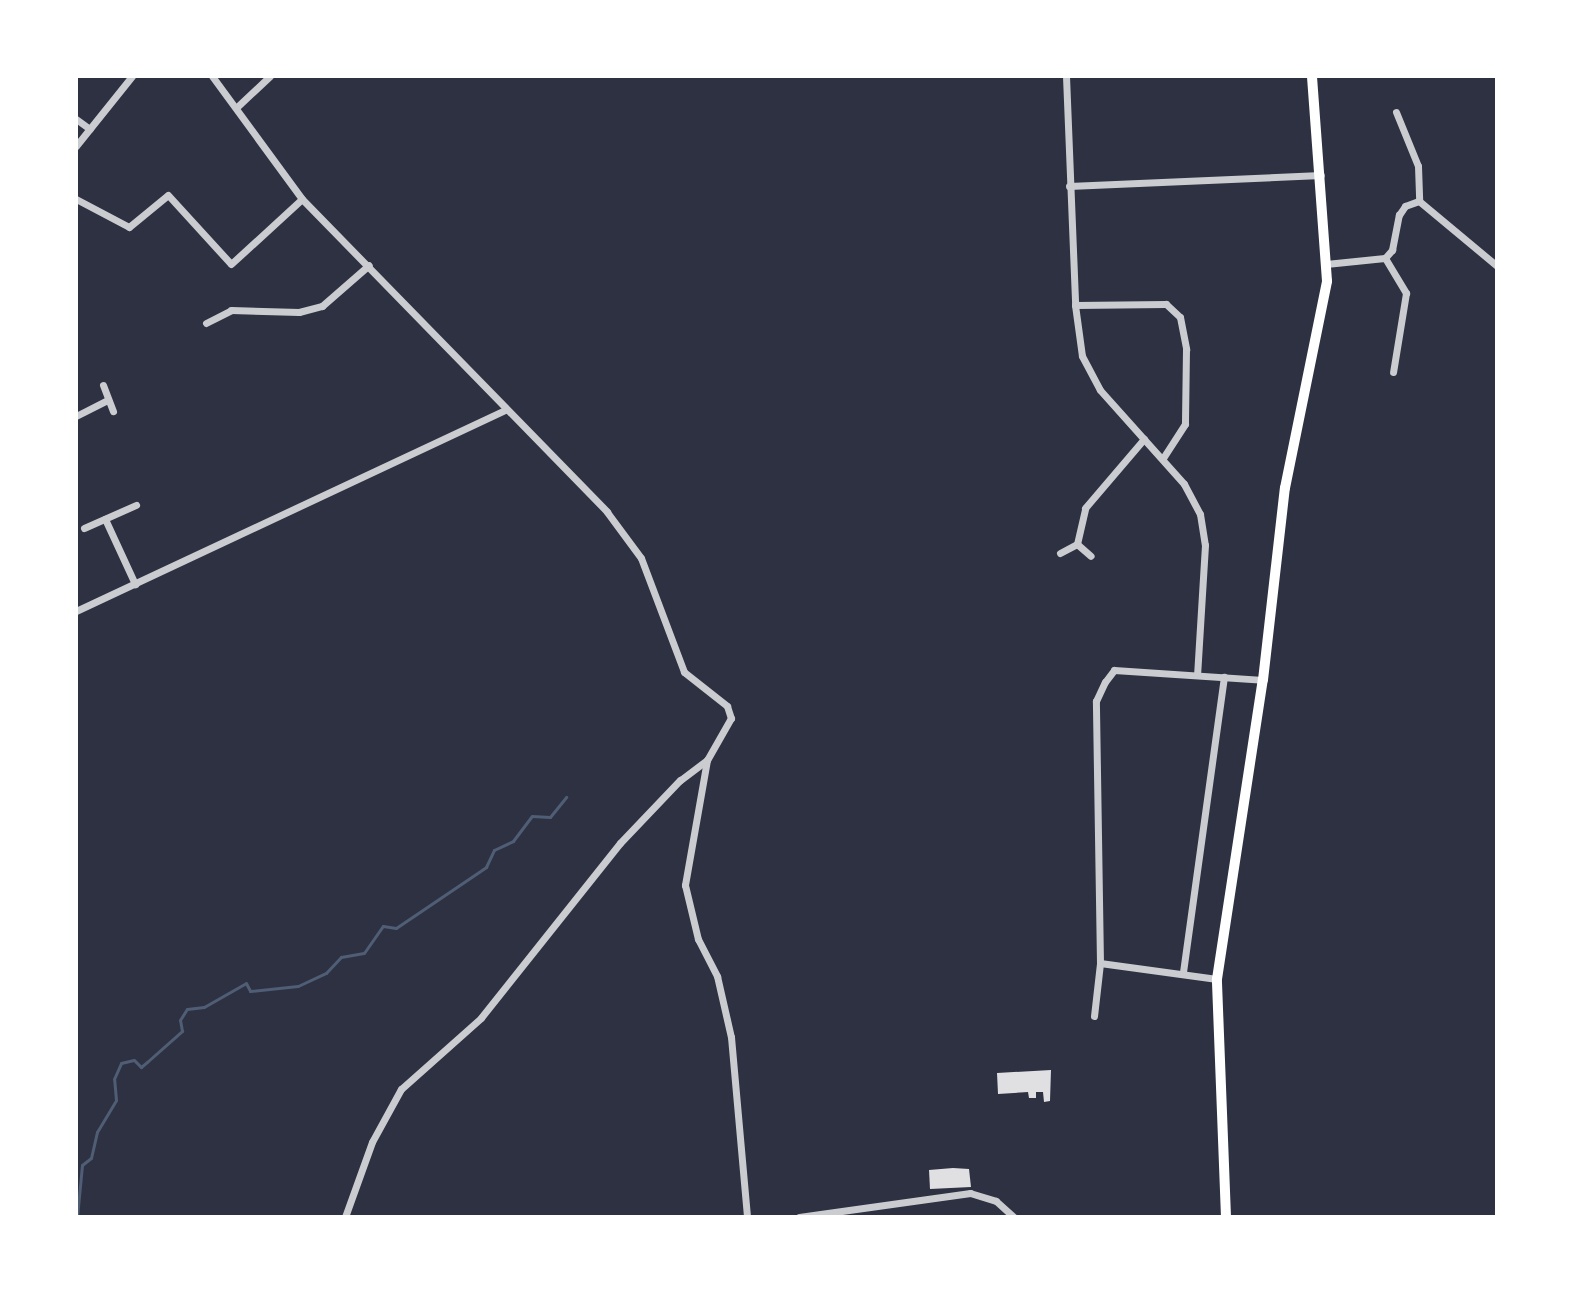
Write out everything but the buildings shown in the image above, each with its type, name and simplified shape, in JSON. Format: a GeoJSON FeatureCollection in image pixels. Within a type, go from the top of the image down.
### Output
{"type":"FeatureCollection","features":[{"type":"Feature","properties":{"kind":"main road"},"geometry":{"type":"LineString","coordinates":[[1226,1217],[1217,979],[1263,680],[1285,488],[1317,345],[1326,264],[1312,76]]}},
{"type":"Feature","properties":{"kind":"street"},"geometry":{"type":"LineString","coordinates":[[76,146],[132,76]]}},
{"type":"Feature","properties":{"kind":"street"},"geometry":{"type":"LineString","coordinates":[[212,76],[238,106],[302,199],[616,523],[641,558],[684,672],[727,706],[728,730],[707,760],[680,780],[620,843],[481,1018],[401,1089],[372,1142],[345,1217]]}},
{"type":"Feature","properties":{"kind":"street"},"geometry":{"type":"LineString","coordinates":[[238,106],[270,76]]}},
{"type":"Feature","properties":{"kind":"street"},"geometry":{"type":"LineString","coordinates":[[1066,76],[1075,305],[1082,356],[1100,390],[1163,458],[1200,514],[1205,545],[1197,674]]}},
{"type":"Feature","properties":{"kind":"street"},"geometry":{"type":"LineString","coordinates":[[1396,112],[1407,119],[1418,166],[1419,201],[1497,266]]}},
{"type":"Feature","properties":{"kind":"street"},"geometry":{"type":"LineString","coordinates":[[76,119],[90,129]]}},
{"type":"Feature","properties":{"kind":"street"},"geometry":{"type":"LineString","coordinates":[[1069,186],[1321,175]]}},
{"type":"Feature","properties":{"kind":"street"},"geometry":{"type":"LineString","coordinates":[[76,199],[129,227],[168,195],[231,264],[302,199]]}},
{"type":"Feature","properties":{"kind":"street"},"geometry":{"type":"LineString","coordinates":[[1326,264],[1385,258],[1392,250],[1399,215],[1405,206],[1419,201]]}},
{"type":"Feature","properties":{"kind":"street"},"geometry":{"type":"LineString","coordinates":[[1385,258],[1406,293],[1393,372]]}},
{"type":"Feature","properties":{"kind":"street"},"geometry":{"type":"LineString","coordinates":[[206,323],[231,310],[299,312],[322,306],[369,265]]}},
{"type":"Feature","properties":{"kind":"street"},"geometry":{"type":"LineString","coordinates":[[1075,305],[1166,304],[1180,317],[1186,349],[1185,424],[1163,458]]}},
{"type":"Feature","properties":{"kind":"street"},"geometry":{"type":"LineString","coordinates":[[103,385],[106,401],[113,411]]}},
{"type":"Feature","properties":{"kind":"street"},"geometry":{"type":"LineString","coordinates":[[76,416],[106,401]]}},
{"type":"Feature","properties":{"kind":"street"},"geometry":{"type":"LineString","coordinates":[[76,611],[505,410]]}},
{"type":"Feature","properties":{"kind":"street"},"geometry":{"type":"LineString","coordinates":[[1060,553],[1077,544],[1085,508],[1144,439]]}},
{"type":"Feature","properties":{"kind":"street"},"geometry":{"type":"LineString","coordinates":[[84,528],[136,505]]}},
{"type":"Feature","properties":{"kind":"street"},"geometry":{"type":"LineString","coordinates":[[105,519],[135,584]]}},
{"type":"Feature","properties":{"kind":"street"},"geometry":{"type":"LineString","coordinates":[[1077,544],[1091,556]]}},
{"type":"Feature","properties":{"kind":"street"},"geometry":{"type":"LineString","coordinates":[[1094,1016],[1100,963],[1096,701],[1114,670],[1263,680]]}},
{"type":"Feature","properties":{"kind":"street"},"geometry":{"type":"LineString","coordinates":[[1183,972],[1224,677]]}},
{"type":"Feature","properties":{"kind":"street"},"geometry":{"type":"LineString","coordinates":[[707,760],[685,885],[698,939],[717,976],[731,1037],[747,1217]]}},
{"type":"Feature","properties":{"kind":"street"},"geometry":{"type":"LineString","coordinates":[[1100,963],[1217,979]]}},
{"type":"Feature","properties":{"kind":"street"},"geometry":{"type":"LineString","coordinates":[[799,1217],[970,1193],[996,1201],[1014,1217]]}},
{"type":"Feature","properties":{"kind":"waterway"},"geometry":{"type":"LineString","coordinates":[[77,1217],[82,1165],[91,1158],[97,1132],[116,1100],[114,1079],[121,1063],[134,1060],[141,1067],[182,1031],[180,1020],[187,1009],[204,1007],[246,983],[250,991],[298,986],[326,973],[341,957],[364,953],[383,926],[396,928],[486,867],[494,850],[513,841],[532,816],[550,817],[566,797]]}}]}
